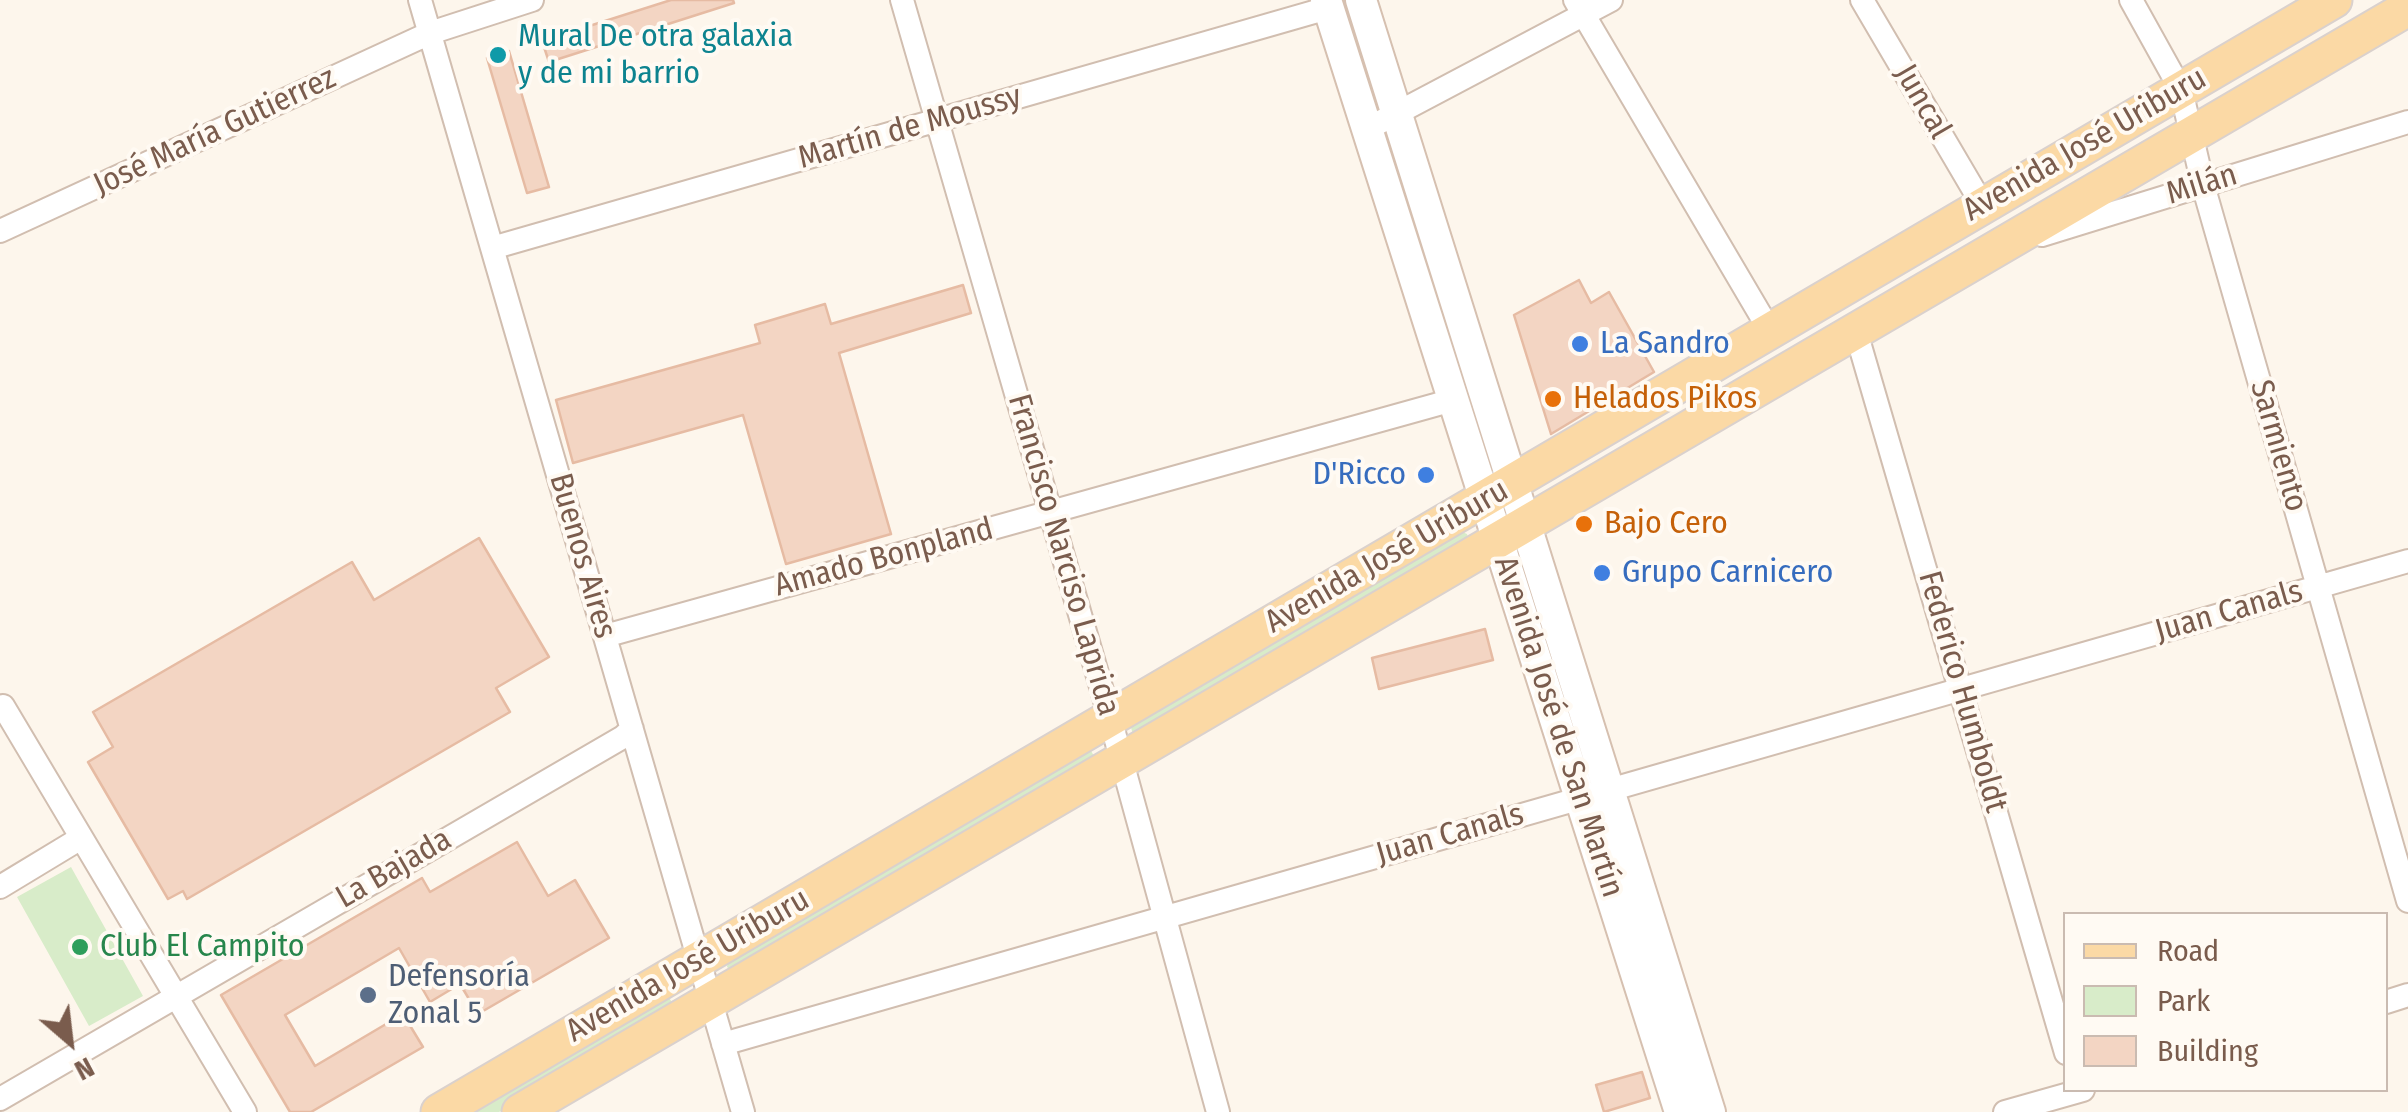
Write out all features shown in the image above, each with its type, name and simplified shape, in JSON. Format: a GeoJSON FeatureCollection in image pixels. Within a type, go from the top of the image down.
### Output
{"type":"FeatureCollection","features":[{"type":"Feature","properties":{"kind":"main road","name":"Avenida José de San Martín"},"geometry":{"type":"LineString","coordinates":[[1361,0],[1513,534],[1595,794],[1710,1112]]}},
{"type":"Feature","properties":{"kind":"main road","name":"Avenida José Uriburu"},"geometry":{"type":"LineString","coordinates":[[439,1112],[2334,0]]}},
{"type":"Feature","properties":{"kind":"main road","name":"Avenida José de San Martín"},"geometry":{"type":"LineString","coordinates":[[1327,4],[1453,400],[1500,492]]}},
{"type":"Feature","properties":{"kind":"main road","name":"Avenida José Uriburu"},"geometry":{"type":"LineString","coordinates":[[520,1112],[2408,8]]}},
{"type":"Feature","properties":{"kind":"main road","name":"Avenida José de San Martín"},"geometry":{"type":"LineString","coordinates":[[1595,794],[1680,1112]]}},
{"type":"Feature","properties":{"kind":"street","name":"Buenos Aires"},"geometry":{"type":"LineString","coordinates":[[420,0],[743,1112]]}},
{"type":"Feature","properties":{"kind":"street","name":"José María Gutierrez"},"geometry":{"type":"LineString","coordinates":[[0,230],[430,33],[532,0]]}},
{"type":"Feature","properties":{"kind":"street","name":"Francisco Narciso Laprida"},"geometry":{"type":"LineString","coordinates":[[902,0],[1110,718],[1218,1112]]}},
{"type":"Feature","properties":{"kind":"street"},"geometry":{"type":"LineString","coordinates":[[1367,129],[1579,8],[1611,0]]}},
{"type":"Feature","properties":{"kind":"street","name":"Juncal"},"geometry":{"type":"LineString","coordinates":[[1862,0],[1982,204]]}},
{"type":"Feature","properties":{"kind":"street","name":"Sarmiento"},"geometry":{"type":"LineString","coordinates":[[2130,0],[2181,90],[2203,185],[2408,901]]}},
{"type":"Feature","properties":{"kind":"street","name":"Martín de Moussy"},"geometry":{"type":"LineString","coordinates":[[492,248],[1327,4]]}},
{"type":"Feature","properties":{"kind":"street"},"geometry":{"type":"LineString","coordinates":[[1579,8],[1770,331]]}},
{"type":"Feature","properties":{"kind":"street","name":"Milán"},"geometry":{"type":"LineString","coordinates":[[1996,250],[2408,122]]}},
{"type":"Feature","properties":{"kind":"street","name":"Federico Humboldt"},"geometry":{"type":"LineString","coordinates":[[1856,332],[2063,1042]]}},
{"type":"Feature","properties":{"kind":"street","name":"Amado Bonpland"},"geometry":{"type":"LineString","coordinates":[[605,636],[1453,400]]}},
{"type":"Feature","properties":{"kind":"street","name":"Juan Canals"},"geometry":{"type":"LineString","coordinates":[[723,1044],[2408,561]]}},
{"type":"Feature","properties":{"kind":"street"},"geometry":{"type":"LineString","coordinates":[[1,707],[244,1112]]}},
{"type":"Feature","properties":{"kind":"street","name":"La Bajada"},"geometry":{"type":"LineString","coordinates":[[0,1099],[623,738],[632,729]]}},
{"type":"Feature","properties":{"kind":"street"},"geometry":{"type":"LineString","coordinates":[[0,887],[82,838]]}},
{"type":"Feature","properties":{"kind":"street"},"geometry":{"type":"LineString","coordinates":[[2005,1112],[2079,1096]]}},
{"type":"Feature","properties":{"kind":"green space"},"geometry":{"type":"Polygon","coordinates":[[[1460,531],[1467,534],[1469,541],[1134,738],[1130,724],[1460,531]]]}},
{"type":"Feature","properties":{"kind":"green space"},"geometry":{"type":"Polygon","coordinates":[[[1090,749],[1095,758],[732,972],[727,967],[729,957],[1090,749]]]}},
{"type":"Feature","properties":{"kind":"green space","name":"Club El Campito"},"geometry":{"type":"Polygon","coordinates":[[[71,867],[143,996],[89,1026],[17,897],[71,867]]]}},
{"type":"Feature","properties":{"kind":"green space"},"geometry":{"type":"Polygon","coordinates":[[[668,996],[673,1004],[669,1015],[499,1112],[463,1112],[668,996]]]}},
{"type":"Feature","properties":{"kind":"building"},"geometry":{"type":"Polygon","coordinates":[[[671,0],[734,3],[549,62],[542,41],[671,0]]]}},
{"type":"Feature","properties":{"kind":"building"},"geometry":{"type":"Polygon","coordinates":[[[509,51],[549,187],[527,193],[487,58],[509,51]]]}},
{"type":"Feature","properties":{"kind":"building","name":"La Sandro"},"geometry":{"type":"Polygon","coordinates":[[[1579,280],[1591,303],[1609,292],[1654,372],[1551,434],[1514,315],[1579,280]]]}},
{"type":"Feature","properties":{"kind":"building"},"geometry":{"type":"Polygon","coordinates":[[[963,285],[971,313],[839,353],[891,534],[786,564],[743,415],[573,463],[556,400],[760,343],[755,325],[825,304],[831,324],[963,285]]]}},
{"type":"Feature","properties":{"kind":"building"},"geometry":{"type":"Polygon","coordinates":[[[479,538],[549,657],[496,688],[510,712],[187,899],[183,891],[168,899],[88,762],[113,747],[93,712],[352,562],[374,600],[479,538]]]}},
{"type":"Feature","properties":{"kind":"building"},"geometry":{"type":"Polygon","coordinates":[[[1485,629],[1493,660],[1379,689],[1372,658],[1485,629]]]}},
{"type":"Feature","properties":{"kind":"building"},"geometry":{"type":"Polygon","coordinates":[[[517,842],[548,896],[575,880],[609,938],[478,1014],[460,984],[430,1002],[399,948],[285,1015],[315,1066],[403,1014],[423,1047],[311,1112],[290,1112],[221,995],[422,878],[430,892],[517,842]]]}},
{"type":"Feature","properties":{"kind":"building"},"geometry":{"type":"Polygon","coordinates":[[[1642,1072],[1650,1098],[1604,1112],[1596,1085],[1642,1072]]]}},
{"type":"Feature","properties":{"kind":"place","name":"Mural De otra galaxia y de mi barrio"},"geometry":{"type":"Point","coordinates":[498,55]}},
{"type":"Feature","properties":{"kind":"place","name":"La Sandro"},"geometry":{"type":"Point","coordinates":[1580,344]}},
{"type":"Feature","properties":{"kind":"place","name":"Helados Pikos"},"geometry":{"type":"Point","coordinates":[1553,399]}},
{"type":"Feature","properties":{"kind":"place","name":"D'Ricco"},"geometry":{"type":"Point","coordinates":[1426,475]}},
{"type":"Feature","properties":{"kind":"place","name":"Bajo Cero"},"geometry":{"type":"Point","coordinates":[1584,524]}},
{"type":"Feature","properties":{"kind":"place","name":"Grupo Carnicero"},"geometry":{"type":"Point","coordinates":[1602,573]}},
{"type":"Feature","properties":{"kind":"place","name":"Club El Campito"},"geometry":{"type":"Point","coordinates":[80,947]}},
{"type":"Feature","properties":{"kind":"place","name":"Defensoría Zonal 5"},"geometry":{"type":"Point","coordinates":[368,995]}}]}
